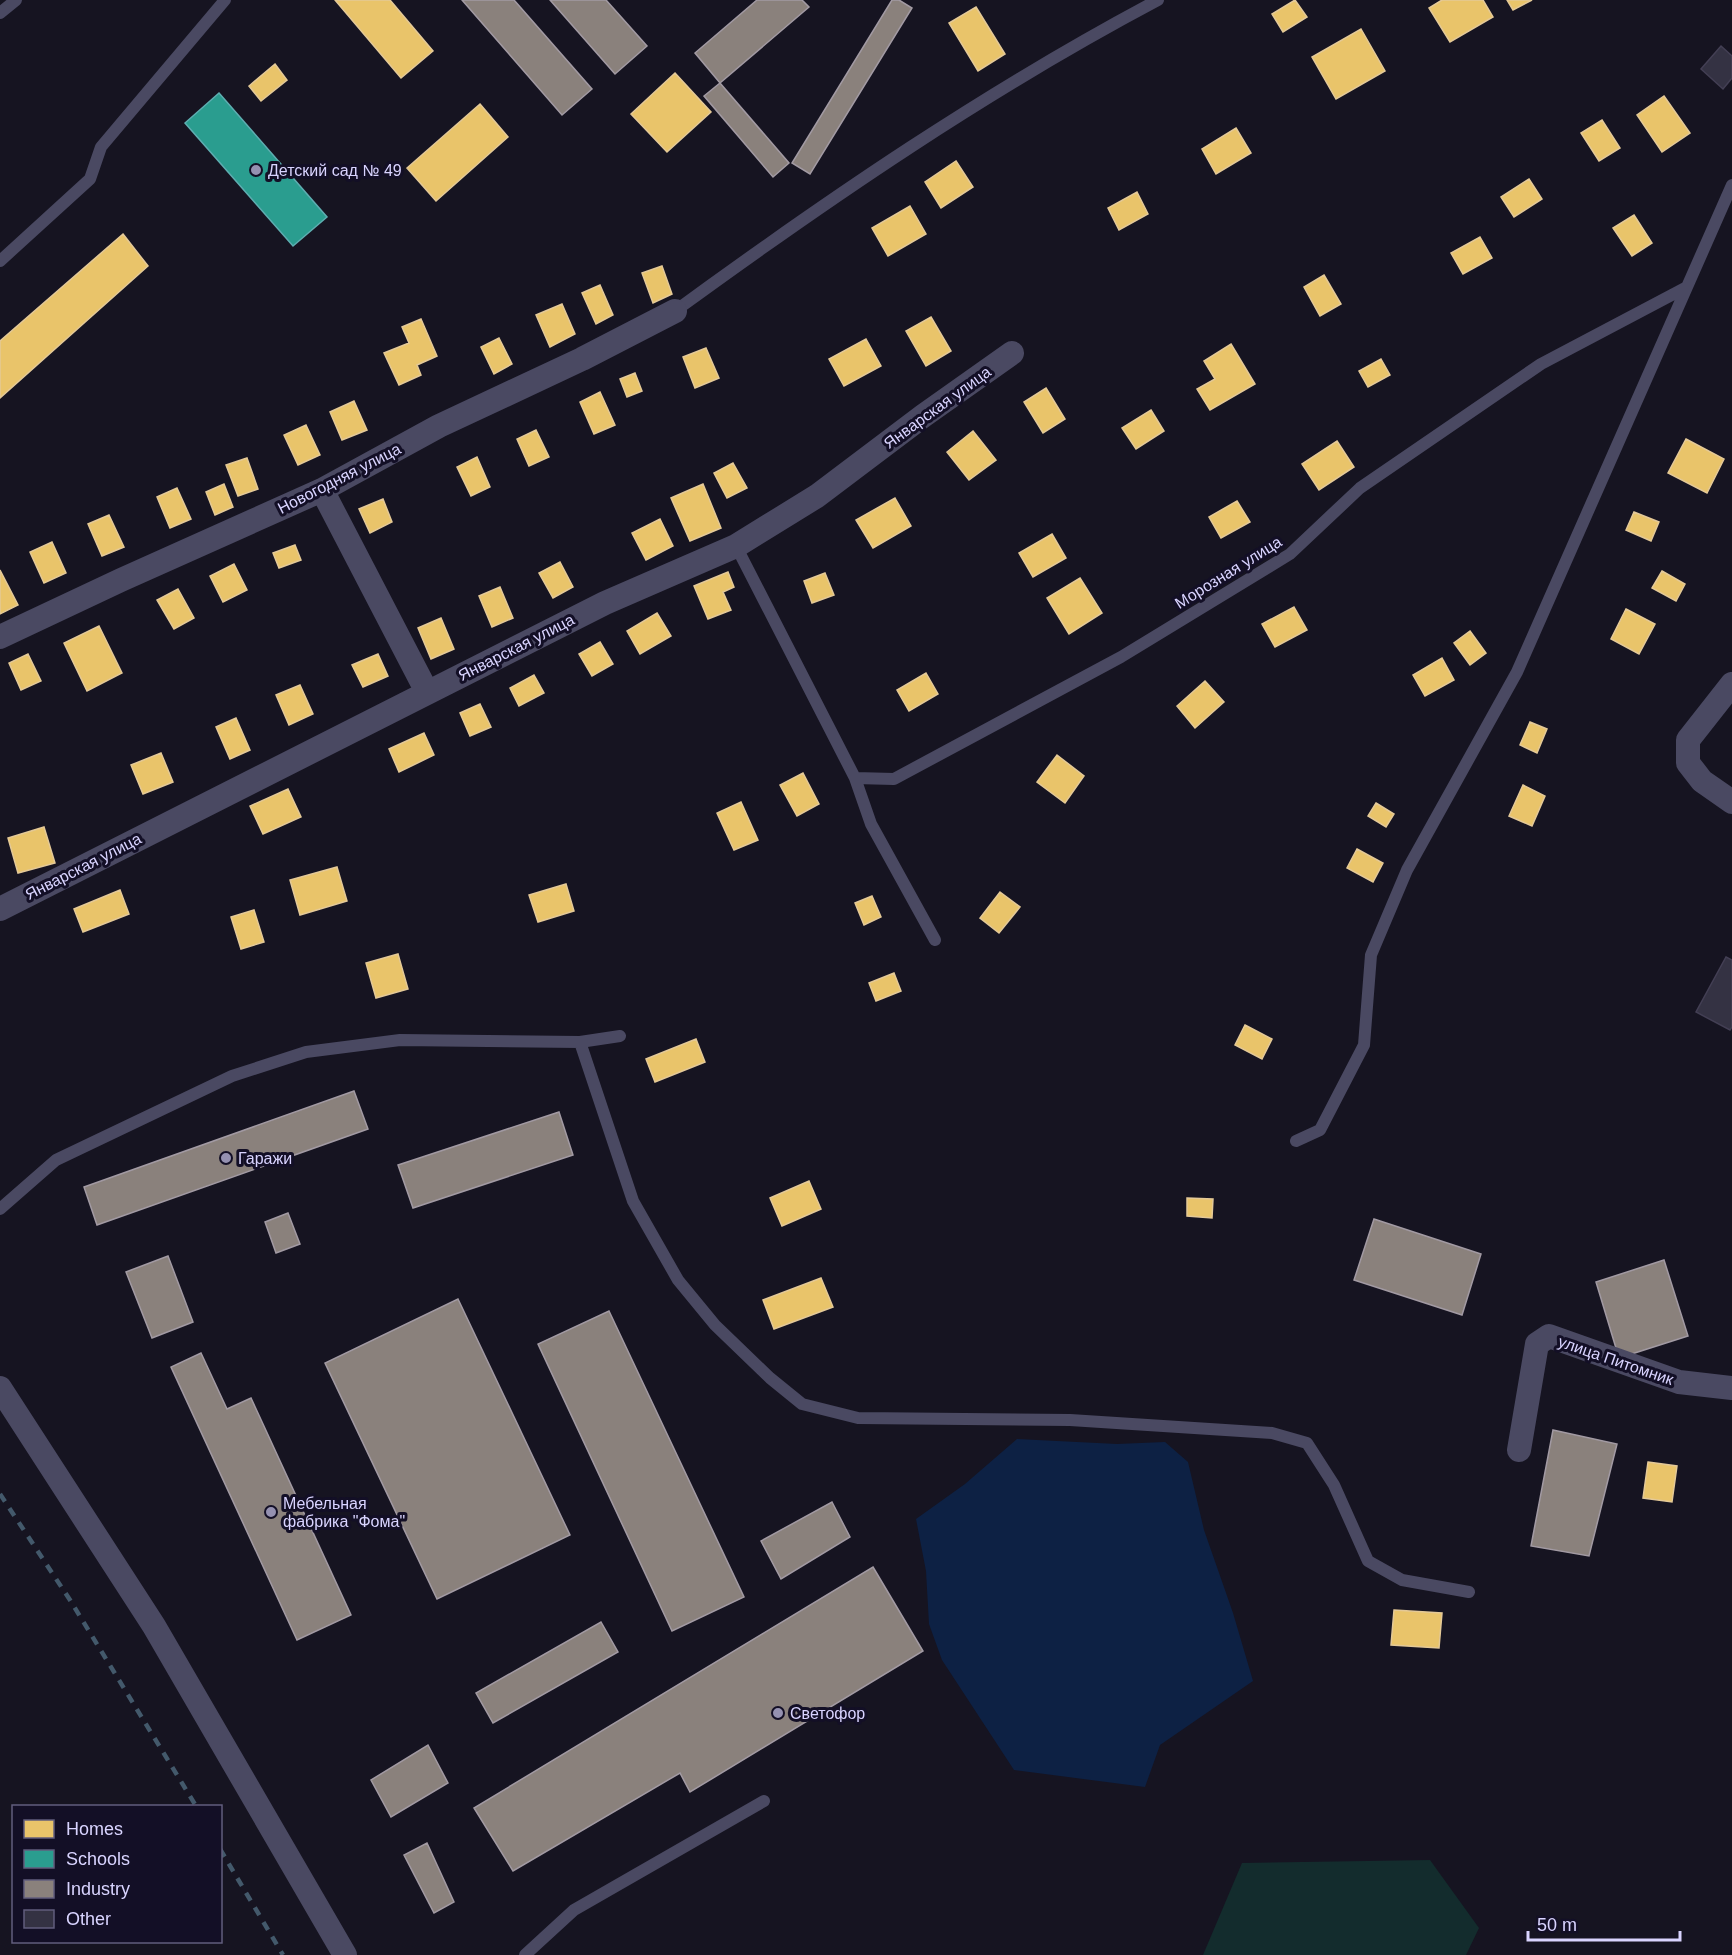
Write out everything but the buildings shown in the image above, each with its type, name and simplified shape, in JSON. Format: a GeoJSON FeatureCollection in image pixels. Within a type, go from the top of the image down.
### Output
{"type":"FeatureCollection","features":[{"type":"Feature","properties":{"kind":"street","name":"Новогодняя улица"},"geometry":{"type":"LineString","coordinates":[[0,637],[322,490],[440,426],[582,359],[675,311]]}},
{"type":"Feature","properties":{"kind":"street","name":"Январская улица"},"geometry":{"type":"LineString","coordinates":[[0,909],[605,603],[736,546],[817,496],[923,416],[1012,353]]}},
{"type":"Feature","properties":{"kind":"street"},"geometry":{"type":"LineString","coordinates":[[322,490],[427,692]]}},
{"type":"Feature","properties":{"kind":"street"},"geometry":{"type":"LineString","coordinates":[[1732,684],[1688,740],[1688,763],[1702,781],[1732,802]]}},
{"type":"Feature","properties":{"kind":"street","name":"улица Питомник"},"geometry":{"type":"LineString","coordinates":[[1519,1450],[1537,1344],[1549,1336],[1679,1382],[1732,1388]]}},
{"type":"Feature","properties":{"kind":"street"},"geometry":{"type":"LineString","coordinates":[[0,1388],[154,1626],[345,1955]]}},
{"type":"Feature","properties":{"kind":"lane"},"geometry":{"type":"LineString","coordinates":[[0,14],[16,0]]}},
{"type":"Feature","properties":{"kind":"lane"},"geometry":{"type":"LineString","coordinates":[[0,261],[90,179],[101,147],[225,0]]}},
{"type":"Feature","properties":{"kind":"lane"},"geometry":{"type":"LineString","coordinates":[[675,311],[797,222],[986,98],[1158,0]]}},
{"type":"Feature","properties":{"kind":"lane"},"geometry":{"type":"LineString","coordinates":[[1296,1141],[1320,1130],[1364,1045],[1371,955],[1407,870],[1517,672],[1732,185]]}},
{"type":"Feature","properties":{"kind":"lane","name":"Морозная улица"},"geometry":{"type":"LineString","coordinates":[[855,778],[894,779],[1121,657],[1290,554],[1360,488],[1541,364],[1685,288]]}},
{"type":"Feature","properties":{"kind":"lane"},"geometry":{"type":"LineString","coordinates":[[736,546],[855,778],[871,824],[936,940]]}},
{"type":"Feature","properties":{"kind":"lane"},"geometry":{"type":"LineString","coordinates":[[0,1209],[56,1160],[232,1076],[306,1052],[400,1040],[580,1042],[621,1036]]}},
{"type":"Feature","properties":{"kind":"lane"},"geometry":{"type":"LineString","coordinates":[[580,1042],[633,1201],[678,1280],[715,1325],[770,1378],[802,1404],[858,1418],[1070,1420],[1272,1433],[1307,1443],[1334,1485],[1368,1561],[1402,1580],[1469,1592]]}},
{"type":"Feature","properties":{"kind":"lane"},"geometry":{"type":"LineString","coordinates":[[525,1955],[574,1910],[764,1801]]}},
{"type":"Feature","properties":{"kind":"green space"},"geometry":{"type":"Polygon","coordinates":[[[1430,1860],[1479,1928],[1466,1955],[1203,1955],[1242,1863],[1430,1860]]]}},
{"type":"Feature","properties":{"kind":"water"},"geometry":{"type":"Polygon","coordinates":[[[1017,1439],[1117,1444],[1165,1442],[1188,1462],[1204,1530],[1233,1613],[1253,1681],[1160,1745],[1145,1787],[1014,1770],[942,1660],[929,1624],[926,1571],[916,1519],[965,1484],[1017,1439]]]}},
{"type":"Feature","properties":{"kind":"railway"},"geometry":{"type":"LineString","coordinates":[[0,1494],[70,1600],[195,1805]]}},
{"type":"Feature","properties":{"kind":"railway"},"geometry":{"type":"LineString","coordinates":[[222,1852],[283,1955]]}},
{"type":"Feature","properties":{"kind":"place","name":"Детский сад № 49"},"geometry":{"type":"Point","coordinates":[256,170]}},
{"type":"Feature","properties":{"kind":"place","name":"Гаражи"},"geometry":{"type":"Point","coordinates":[226,1158]}},
{"type":"Feature","properties":{"kind":"place","name":"Мебельная фабрика \"Фома\""},"geometry":{"type":"Point","coordinates":[271,1512]}},
{"type":"Feature","properties":{"kind":"place","name":"Светофор"},"geometry":{"type":"Point","coordinates":[778,1713]}}]}
